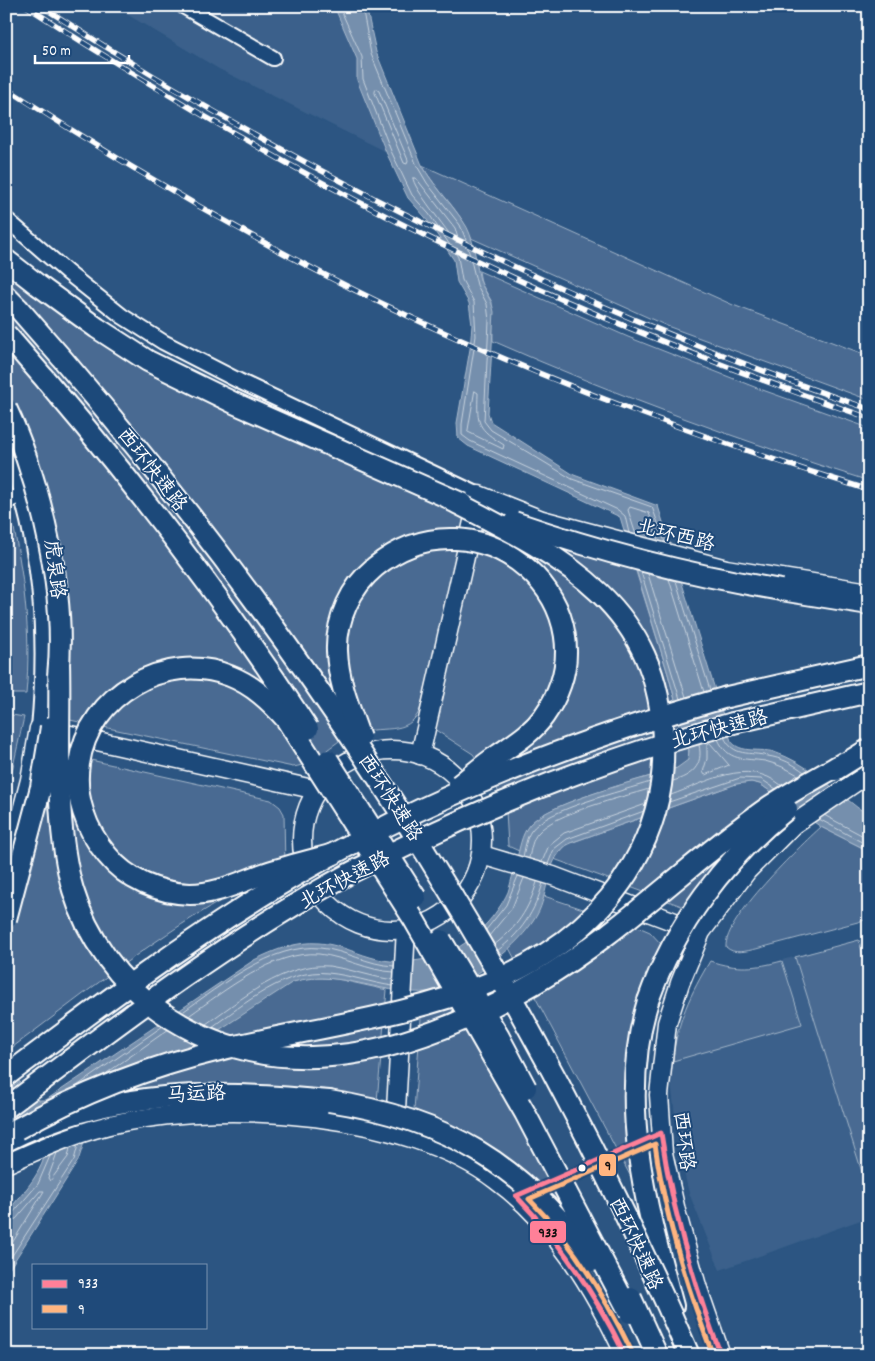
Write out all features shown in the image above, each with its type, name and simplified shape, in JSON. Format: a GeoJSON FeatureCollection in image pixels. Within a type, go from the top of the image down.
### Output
{"type":"FeatureCollection","features":[{"type":"Feature","properties":{"kind":"highway"},"geometry":{"type":"LineString","coordinates":[[6,260],[38,286],[97,328],[148,361],[234,403],[451,500],[522,536],[566,563],[587,580],[625,623],[652,675],[660,700],[663,726],[662,783],[656,813],[644,843],[616,891],[581,928],[549,952],[507,975],[416,1007],[225,1048],[174,1062],[84,1095],[12,1135]]}},
{"type":"Feature","properties":{"kind":"highway","name":"西环快速路"},"geometry":{"type":"LineString","coordinates":[[12,302],[80,377],[184,508],[244,586],[366,757],[452,894],[529,1027],[620,1205],[685,1346]]}},
{"type":"Feature","properties":{"kind":"highway","name":"西环快速路"},"geometry":{"type":"LineString","coordinates":[[6,334],[101,445],[222,602],[274,676],[382,842],[499,1037],[595,1221],[655,1350]]}},
{"type":"Feature","properties":{"kind":"highway"},"geometry":{"type":"LineString","coordinates":[[6,408],[33,481],[46,530],[56,600],[60,663],[61,798],[64,837],[71,882],[88,925],[118,971],[134,990],[156,1008],[206,1038],[240,1050],[270,1056],[329,1057],[395,1045],[444,1027],[521,991],[599,940],[768,807],[869,749]]}},
{"type":"Feature","properties":{"kind":"highway"},"geometry":{"type":"LineString","coordinates":[[451,500],[593,548],[677,570],[780,590],[869,604]]}},
{"type":"Feature","properties":{"kind":"highway"},"geometry":{"type":"LineString","coordinates":[[366,757],[340,679],[337,648],[344,612],[361,580],[391,556],[416,544],[438,539],[460,539],[480,542],[499,549],[516,560],[540,581],[552,598],[560,616],[565,652],[558,688],[544,716],[528,734],[435,804]]}},
{"type":"Feature","properties":{"kind":"highway"},"geometry":{"type":"LineString","coordinates":[[6,919],[41,787],[60,663]]}},
{"type":"Feature","properties":{"kind":"highway","name":"北环快速路"},"geometry":{"type":"LineString","coordinates":[[6,1076],[143,975],[276,886],[334,854],[435,804],[598,736],[727,697],[869,665]]}},
{"type":"Feature","properties":{"kind":"highway"},"geometry":{"type":"LineString","coordinates":[[334,854],[210,892],[174,893],[148,886],[127,873],[109,858],[88,824],[80,797],[78,777],[80,756],[89,732],[104,710],[128,687],[156,673],[179,669],[205,669],[228,675],[255,690],[274,706],[286,719],[413,918],[525,1113],[630,1313]]}},
{"type":"Feature","properties":{"kind":"highway","name":"北环快速路"},"geometry":{"type":"LineString","coordinates":[[6,1108],[216,955],[344,876],[446,827],[531,790],[670,740],[733,723],[869,692]]}},
{"type":"Feature","properties":{"kind":"highway"},"geometry":{"type":"LineString","coordinates":[[685,1346],[648,1205],[636,1130],[634,1074],[645,1013],[657,978],[672,948],[696,906],[720,875],[749,842],[774,819],[845,762]]}},
{"type":"Feature","properties":{"kind":"highway"},"geometry":{"type":"LineString","coordinates":[[12,1135],[96,1107],[174,1095],[212,1093],[290,1097],[387,1111],[408,1118],[461,1140],[519,1179],[565,1225],[655,1350]]}},
{"type":"Feature","properties":{"kind":"main road","name":"北环西路"},"geometry":{"type":"LineString","coordinates":[[479,495],[542,520],[726,569],[869,592]]}},
{"type":"Feature","properties":{"kind":"main road"},"geometry":{"type":"LineString","coordinates":[[420,755],[479,495]]}},
{"type":"Feature","properties":{"kind":"main road"},"geometry":{"type":"LineString","coordinates":[[6,872],[30,780],[39,728],[317,790]]}},
{"type":"Feature","properties":{"kind":"main road"},"geometry":{"type":"LineString","coordinates":[[391,750],[420,755],[444,766],[454,774],[470,795],[480,819],[482,855],[475,877],[458,902],[434,920],[405,937],[355,922],[330,906],[316,888],[306,868],[302,845],[307,810],[317,790],[333,773],[363,755],[391,750]]}},
{"type":"Feature","properties":{"kind":"main road"},"geometry":{"type":"LineString","coordinates":[[482,855],[553,876],[701,932],[747,871],[794,824],[844,788],[869,773]]}},
{"type":"Feature","properties":{"kind":"main road","name":"西环路"},"geometry":{"type":"LineString","coordinates":[[701,932],[677,991],[667,1024],[660,1072],[659,1114],[663,1154],[676,1211],[697,1286],[721,1355]]}},
{"type":"Feature","properties":{"kind":"main road"},"geometry":{"type":"LineString","coordinates":[[405,937],[395,1134],[435,1146],[469,1161],[521,1201],[564,1248],[579,1269],[609,1320],[625,1355]]}},
{"type":"Feature","properties":{"kind":"main road","name":"马运路"},"geometry":{"type":"LineString","coordinates":[[6,1164],[81,1133],[122,1122],[175,1113],[243,1112],[316,1118],[395,1134]]}},
{"type":"Feature","properties":{"kind":"street"},"geometry":{"type":"LineString","coordinates":[[183,6],[273,58]]}},
{"type":"Feature","properties":{"kind":"street"},"geometry":{"type":"LineString","coordinates":[[6,219],[68,273],[122,316],[162,342],[239,381],[479,495]]}},
{"type":"Feature","properties":{"kind":"street","name":"虎泉路"},"geometry":{"type":"LineString","coordinates":[[6,449],[22,494],[38,567],[43,622],[44,674],[39,728]]}},
{"type":"Feature","properties":{"kind":"street"},"geometry":{"type":"LineString","coordinates":[[6,502],[22,494]]}},
{"type":"Feature","properties":{"kind":"shaded area"},"geometry":{"type":"Polygon","coordinates":[[[113,6],[334,6],[357,59],[357,80],[386,152],[219,69],[113,6]]]}},
{"type":"Feature","properties":{"kind":"shaded area"},"geometry":{"type":"Polygon","coordinates":[[[422,165],[733,305],[869,356],[869,400],[667,326],[471,238],[455,209],[422,165]]]}},
{"type":"Feature","properties":{"kind":"shaded area"},"geometry":{"type":"Polygon","coordinates":[[[6,271],[230,412],[468,518],[420,709],[409,724],[392,729],[363,731],[353,734],[309,762],[293,767],[70,720],[69,638],[50,505],[32,446],[6,390],[6,320],[25,304],[6,283],[6,271]]]}},
{"type":"Feature","properties":{"kind":"shaded area"},"geometry":{"type":"Polygon","coordinates":[[[479,271],[628,337],[757,388],[869,428],[869,481],[773,450],[679,416],[585,380],[493,341],[492,302],[481,283],[479,271]]]}},
{"type":"Feature","properties":{"kind":"shaded area"},"geometry":{"type":"Polygon","coordinates":[[[11,513],[19,558],[27,626],[28,671],[26,694],[13,694],[6,677],[6,514],[11,513]]]}},
{"type":"Feature","properties":{"kind":"shaded area"},"geometry":{"type":"Polygon","coordinates":[[[481,521],[634,565],[668,674],[689,753],[688,761],[678,768],[579,799],[543,815],[529,826],[519,851],[508,846],[506,811],[496,786],[473,754],[434,729],[481,521]]]}},
{"type":"Feature","properties":{"kind":"shaded area"},"geometry":{"type":"Polygon","coordinates":[[[6,714],[24,717],[6,798],[6,714]]]}},
{"type":"Feature","properties":{"kind":"shaded area"},"geometry":{"type":"Polygon","coordinates":[[[68,755],[271,800],[280,807],[284,814],[285,868],[232,895],[167,934],[6,1052],[6,945],[32,868],[56,757],[68,755]]]}},
{"type":"Feature","properties":{"kind":"shaded area"},"geometry":{"type":"Polygon","coordinates":[[[751,782],[760,784],[785,802],[687,908],[554,859],[565,846],[576,841],[736,784],[751,782]]]}},
{"type":"Feature","properties":{"kind":"shaded area"},"geometry":{"type":"Polygon","coordinates":[[[821,827],[869,851],[869,919],[756,949],[740,952],[726,947],[729,935],[737,919],[750,902],[781,866],[821,827]]]}},
{"type":"Feature","properties":{"kind":"shaded area"},"geometry":{"type":"Polygon","coordinates":[[[544,896],[643,929],[650,932],[662,945],[639,1021],[640,1194],[509,948],[533,921],[544,896]]]}},
{"type":"Feature","properties":{"kind":"shaded area"},"geometry":{"type":"Polygon","coordinates":[[[859,940],[869,981],[869,1217],[720,1270],[689,1193],[679,1151],[671,1081],[674,1046],[680,1020],[693,991],[710,961],[735,968],[747,969],[859,940]]]}},
{"type":"Feature","properties":{"kind":"shaded area"},"geometry":{"type":"Polygon","coordinates":[[[859,940],[869,981],[869,1187],[866,1185],[795,957],[859,940]]]}},
{"type":"Feature","properties":{"kind":"shaded area"},"geometry":{"type":"Polygon","coordinates":[[[710,961],[729,966],[746,967],[782,961],[802,1024],[673,1061],[681,1021],[710,961]]]}},
{"type":"Feature","properties":{"kind":"shaded area"},"geometry":{"type":"Polygon","coordinates":[[[310,977],[337,979],[387,990],[377,1101],[247,1085],[187,1085],[125,1091],[158,1071],[286,984],[310,977]]]}},
{"type":"Feature","properties":{"kind":"shaded area"},"geometry":{"type":"Polygon","coordinates":[[[450,987],[581,1222],[530,1175],[501,1153],[465,1133],[414,1110],[423,992],[450,987]]]}},
{"type":"Feature","properties":{"kind":"water"},"geometry":{"type":"Polygon","coordinates":[[[334,6],[366,6],[376,52],[422,165],[431,180],[463,221],[470,234],[480,280],[492,303],[494,312],[488,413],[491,422],[574,475],[658,506],[731,741],[740,748],[774,752],[797,762],[858,808],[869,814],[869,851],[821,827],[760,784],[751,782],[736,784],[570,843],[562,849],[553,864],[539,911],[533,922],[501,956],[463,982],[431,992],[410,992],[332,979],[312,978],[293,982],[111,1100],[92,1118],[78,1161],[6,1274],[6,1213],[29,1186],[42,1164],[48,1139],[51,1104],[6,1123],[6,1069],[39,1100],[46,1100],[254,960],[286,947],[302,943],[326,944],[370,957],[400,962],[431,958],[451,951],[477,934],[492,918],[504,900],[509,889],[522,838],[530,824],[541,815],[599,791],[677,768],[688,760],[689,750],[668,674],[620,517],[468,446],[458,438],[457,423],[470,349],[472,325],[469,303],[457,282],[454,260],[425,217],[408,198],[386,152],[357,80],[357,59],[334,6]]]}},
{"type":"Feature","properties":{"kind":"railway"},"geometry":{"type":"LineString","coordinates":[[26,6],[117,64],[256,146],[350,197],[455,250],[571,303],[689,352],[869,418]]}},
{"type":"Feature","properties":{"kind":"railway"},"geometry":{"type":"LineString","coordinates":[[41,6],[139,67],[239,125],[340,181],[443,233],[547,282],[653,327],[760,370],[869,409]]}},
{"type":"Feature","properties":{"kind":"railway"},"geometry":{"type":"LineString","coordinates":[[6,88],[116,157],[228,223],[304,264],[440,331],[581,390],[653,417],[725,443],[869,490]]}},
{"type":"Feature","properties":{"kind":"transit line","name":"933"},"geometry":{"type":"LineString","coordinates":[[625,1355],[577,1271],[548,1232],[516,1196],[661,1133],[677,1218],[701,1301],[721,1355]]}},
{"type":"Feature","properties":{"kind":"transit line","name":"9"},"geometry":{"type":"LineString","coordinates":[[632,1352],[611,1311],[587,1271],[560,1234],[529,1199],[655,1144],[664,1198],[678,1251],[713,1355]]}}]}
